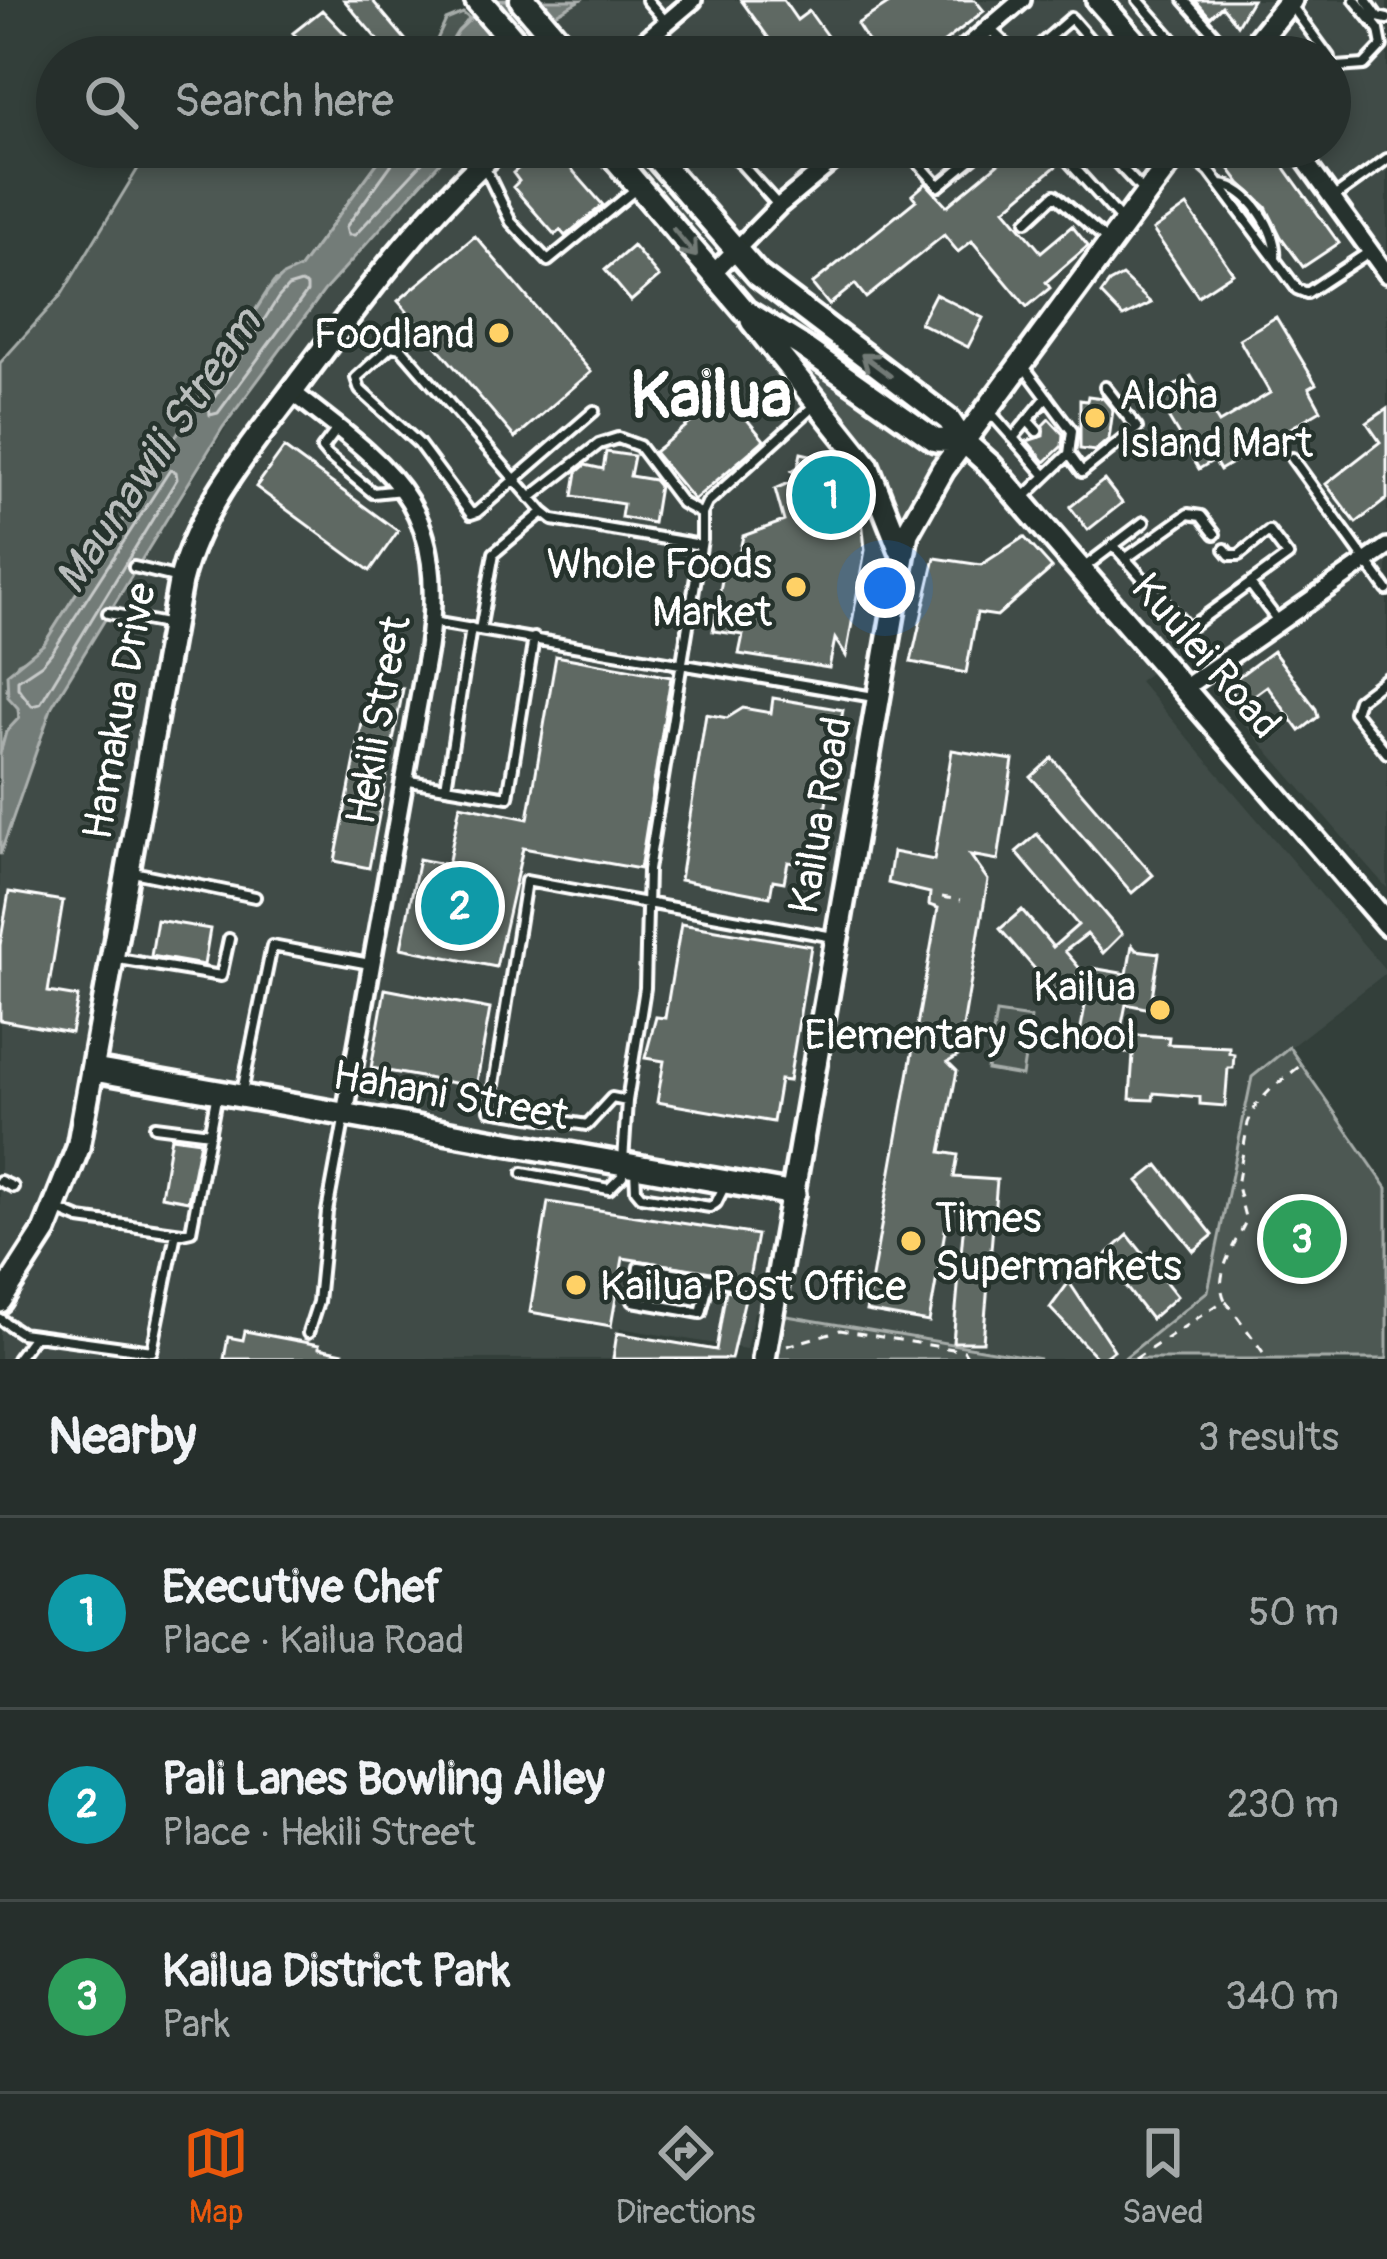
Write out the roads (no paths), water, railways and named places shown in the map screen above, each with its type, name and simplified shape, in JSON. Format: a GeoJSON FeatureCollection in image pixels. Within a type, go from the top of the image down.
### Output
{"type":"FeatureCollection","features":[{"type":"Feature","properties":{"kind":"main road"},"geometry":{"type":"LineString","coordinates":[[523,0],[553,36]]}},
{"type":"Feature","properties":{"kind":"main road"},"geometry":{"type":"LineString","coordinates":[[1098,0],[1130,36]]}},
{"type":"Feature","properties":{"kind":"main road"},"geometry":{"type":"LineString","coordinates":[[481,2],[509,36]]}},
{"type":"Feature","properties":{"kind":"main road"},"geometry":{"type":"LineString","coordinates":[[1264,34],[1290,2]]}},
{"type":"Feature","properties":{"kind":"main road","name":"Hamakua Drive"},"geometry":{"type":"LineString","coordinates":[[0,1301],[56,1209],[78,1148],[186,555],[208,507],[392,259],[479,168]]}},
{"type":"Feature","properties":{"kind":"main road"},"geometry":{"type":"LineString","coordinates":[[622,168],[745,311],[867,465],[901,551]]}},
{"type":"Feature","properties":{"kind":"main road"},"geometry":{"type":"LineString","coordinates":[[664,168],[758,275],[949,419],[964,441]]}},
{"type":"Feature","properties":{"kind":"main road","name":"Kailua Road"},"geometry":{"type":"LineString","coordinates":[[766,1355],[901,551],[920,505],[964,441],[1165,168]]}},
{"type":"Feature","properties":{"kind":"main road"},"geometry":{"type":"LineString","coordinates":[[745,311],[933,438],[964,441]]}},
{"type":"Feature","properties":{"kind":"main road","name":"Kuulei Road"},"geometry":{"type":"LineString","coordinates":[[964,441],[1387,924]]}},
{"type":"Feature","properties":{"kind":"main road","name":"Hahani Street"},"geometry":{"type":"LineString","coordinates":[[94,1070],[794,1194]]}},
{"type":"Feature","properties":{"kind":"street"},"geometry":{"type":"LineString","coordinates":[[654,36],[693,0]]}},
{"type":"Feature","properties":{"kind":"street"},"geometry":{"type":"LineString","coordinates":[[980,36],[1022,0]]}},
{"type":"Feature","properties":{"kind":"street"},"geometry":{"type":"LineString","coordinates":[[711,275],[779,206],[825,168]]}},
{"type":"Feature","properties":{"kind":"street"},"geometry":{"type":"LineString","coordinates":[[1310,168],[1387,274]]}},
{"type":"Feature","properties":{"kind":"street","name":"Hekili Street"},"geometry":{"type":"LineString","coordinates":[[292,392],[382,464],[404,490],[427,541],[434,592],[345,1114]]}},
{"type":"Feature","properties":{"kind":"street"},"geometry":{"type":"LineString","coordinates":[[1183,689],[1387,547]]}},
{"type":"Feature","properties":{"kind":"lane"},"geometry":{"type":"LineString","coordinates":[[647,0],[667,23]]}},
{"type":"Feature","properties":{"kind":"lane"},"geometry":{"type":"LineString","coordinates":[[1138,0],[1170,36]]}},
{"type":"Feature","properties":{"kind":"lane"},"geometry":{"type":"LineString","coordinates":[[1184,0],[1216,36]]}},
{"type":"Feature","properties":{"kind":"lane"},"geometry":{"type":"LineString","coordinates":[[1351,67],[1364,65],[1382,46],[1379,30],[1355,0]]}},
{"type":"Feature","properties":{"kind":"lane"},"geometry":{"type":"LineString","coordinates":[[1366,0],[1387,20]]}},
{"type":"Feature","properties":{"kind":"lane"},"geometry":{"type":"LineString","coordinates":[[1290,2],[1315,36]]}},
{"type":"Feature","properties":{"kind":"lane"},"geometry":{"type":"LineString","coordinates":[[1049,36],[1071,19],[1086,36]]}},
{"type":"Feature","properties":{"kind":"lane"},"geometry":{"type":"LineString","coordinates":[[989,28],[998,36]]}},
{"type":"Feature","properties":{"kind":"lane"},"geometry":{"type":"LineString","coordinates":[[1332,198],[1387,159]]}},
{"type":"Feature","properties":{"kind":"lane"},"geometry":{"type":"LineString","coordinates":[[495,168],[511,222],[548,261],[638,187]]}},
{"type":"Feature","properties":{"kind":"lane"},"geometry":{"type":"LineString","coordinates":[[745,168],[779,206]]}},
{"type":"Feature","properties":{"kind":"lane"},"geometry":{"type":"LineString","coordinates":[[923,168],[939,186],[961,168]]}},
{"type":"Feature","properties":{"kind":"lane"},"geometry":{"type":"LineString","coordinates":[[1075,168],[1125,224]]}},
{"type":"Feature","properties":{"kind":"lane"},"geometry":{"type":"LineString","coordinates":[[1122,168],[1146,194]]}},
{"type":"Feature","properties":{"kind":"lane"},"geometry":{"type":"LineString","coordinates":[[1203,168],[1298,289],[1307,293],[1371,252]]}},
{"type":"Feature","properties":{"kind":"lane"},"geometry":{"type":"LineString","coordinates":[[1027,221],[1055,195],[1111,243]]}},
{"type":"Feature","properties":{"kind":"lane"},"geometry":{"type":"LineString","coordinates":[[594,412],[515,479],[477,512],[468,513],[419,444],[360,390],[358,374],[391,346],[398,346],[515,479],[530,498],[553,520],[701,544]]}},
{"type":"Feature","properties":{"kind":"lane"},"geometry":{"type":"LineString","coordinates":[[1020,500],[1066,458],[1072,431],[1022,363]]}},
{"type":"Feature","properties":{"kind":"lane"},"geometry":{"type":"LineString","coordinates":[[1055,453],[1082,472],[1137,428],[1105,387]]}},
{"type":"Feature","properties":{"kind":"lane"},"geometry":{"type":"LineString","coordinates":[[1013,438],[1046,397]]}},
{"type":"Feature","properties":{"kind":"lane"},"geometry":{"type":"LineString","coordinates":[[523,1173],[609,1189],[629,1166],[627,1101],[645,988],[646,902],[701,544],[701,514],[706,503],[819,402]]}},
{"type":"Feature","properties":{"kind":"lane"},"geometry":{"type":"LineString","coordinates":[[988,409],[1046,476]]}},
{"type":"Feature","properties":{"kind":"lane"},"geometry":{"type":"LineString","coordinates":[[1027,420],[1037,431]]}},
{"type":"Feature","properties":{"kind":"lane"},"geometry":{"type":"LineString","coordinates":[[338,428],[325,441],[322,449],[327,455],[373,493],[404,490]]}},
{"type":"Feature","properties":{"kind":"lane"},"geometry":{"type":"LineString","coordinates":[[530,498],[599,444],[618,438],[639,446],[682,503],[701,514]]}},
{"type":"Feature","properties":{"kind":"lane"},"geometry":{"type":"LineString","coordinates":[[1292,458],[1387,590]]}},
{"type":"Feature","properties":{"kind":"lane"},"geometry":{"type":"LineString","coordinates":[[446,787],[494,553],[543,512]]}},
{"type":"Feature","properties":{"kind":"lane"},"geometry":{"type":"LineString","coordinates":[[1113,545],[1125,560],[1186,626],[1288,556],[1269,531],[1237,556],[1201,516],[1192,513],[1125,560]]}},
{"type":"Feature","properties":{"kind":"lane"},"geometry":{"type":"LineString","coordinates":[[1081,570],[1144,522]]}},
{"type":"Feature","properties":{"kind":"lane"},"geometry":{"type":"LineString","coordinates":[[134,567],[181,578]]}},
{"type":"Feature","properties":{"kind":"lane"},"geometry":{"type":"LineString","coordinates":[[1250,584],[1279,622]]}},
{"type":"Feature","properties":{"kind":"lane"},"geometry":{"type":"LineString","coordinates":[[108,613],[172,626]]}},
{"type":"Feature","properties":{"kind":"lane"},"geometry":{"type":"LineString","coordinates":[[432,622],[879,698]]}},
{"type":"Feature","properties":{"kind":"lane"},"geometry":{"type":"LineString","coordinates":[[404,780],[508,797],[534,638]]}},
{"type":"Feature","properties":{"kind":"lane"},"geometry":{"type":"LineString","coordinates":[[1387,678],[1354,706],[1357,718],[1387,753]]}},
{"type":"Feature","properties":{"kind":"lane"},"geometry":{"type":"LineString","coordinates":[[1377,741],[1387,733]]}},
{"type":"Feature","properties":{"kind":"lane"},"geometry":{"type":"LineString","coordinates":[[129,872],[255,897]]}},
{"type":"Feature","properties":{"kind":"lane"},"geometry":{"type":"LineString","coordinates":[[627,1101],[612,1098],[587,1125],[490,1110],[526,881],[837,938]]}},
{"type":"Feature","properties":{"kind":"lane"},"geometry":{"type":"LineString","coordinates":[[114,959],[221,976],[229,939]]}},
{"type":"Feature","properties":{"kind":"lane"},"geometry":{"type":"LineString","coordinates":[[241,1096],[272,946],[372,964]]}},
{"type":"Feature","properties":{"kind":"lane"},"geometry":{"type":"LineString","coordinates":[[56,1209],[80,1219],[187,1233],[193,1228],[217,1092]]}},
{"type":"Feature","properties":{"kind":"lane"},"geometry":{"type":"LineString","coordinates":[[308,1333],[318,1303],[327,1213],[345,1114]]}},
{"type":"Feature","properties":{"kind":"lane"},"geometry":{"type":"LineString","coordinates":[[155,1126],[210,1133]]}},
{"type":"Feature","properties":{"kind":"lane"},"geometry":{"type":"LineString","coordinates":[[0,1181],[13,1186]]}},
{"type":"Feature","properties":{"kind":"lane"},"geometry":{"type":"LineString","coordinates":[[0,1319],[17,1332],[152,1351],[176,1233]]}},
{"type":"Feature","properties":{"kind":"lane"},"geometry":{"type":"LineString","coordinates":[[709,1280],[701,1313],[633,1301],[639,1267],[778,1291]]}},
{"type":"Feature","properties":{"kind":"lane"},"geometry":{"type":"LineString","coordinates":[[17,1359],[34,1335]]}},
{"type":"Feature","properties":{"kind":"water"},"geometry":{"type":"Polygon","coordinates":[[[490,0],[580,0],[523,36],[455,36],[490,0]]]}},
{"type":"Feature","properties":{"kind":"water"},"geometry":{"type":"Polygon","coordinates":[[[374,168],[435,168],[324,291],[223,427],[52,706],[0,855],[0,754],[6,732],[19,718],[18,708],[8,697],[7,674],[44,644],[268,291],[300,268],[374,168]]]}},
{"type":"Feature","properties":{"kind":"place","name":"Foodland"},"geometry":{"type":"Point","coordinates":[499,333]}},
{"type":"Feature","properties":{"kind":"place","name":"Aloha Island Mart"},"geometry":{"type":"Point","coordinates":[1095,418]}},
{"type":"Feature","properties":{"kind":"place","name":"Executive Chef"},"geometry":{"type":"Point","coordinates":[831,495]}},
{"type":"Feature","properties":{"kind":"place","name":"Whole Foods Market"},"geometry":{"type":"Point","coordinates":[796,587]}},
{"type":"Feature","properties":{"kind":"place","name":"Pali Lanes Bowling Alley"},"geometry":{"type":"Point","coordinates":[460,906]}},
{"type":"Feature","properties":{"kind":"place","name":"Kailua Elementary School"},"geometry":{"type":"Point","coordinates":[1160,1010]}},
{"type":"Feature","properties":{"kind":"place","name":"Kailua District Park"},"geometry":{"type":"Point","coordinates":[1302,1239]}},
{"type":"Feature","properties":{"kind":"place","name":"Times Supermarkets"},"geometry":{"type":"Point","coordinates":[911,1241]}},
{"type":"Feature","properties":{"kind":"place","name":"Kailua Post Office"},"geometry":{"type":"Point","coordinates":[576,1285]}},
{"type":"Feature","properties":{"kind":"district","name":"Kailua"},"geometry":{"type":"Point","coordinates":[711,394]}},
{"type":"Feature","properties":{"kind":"water label","name":"Maunawili Stream"},"geometry":{"type":"Point","coordinates":[157,450]}}]}
